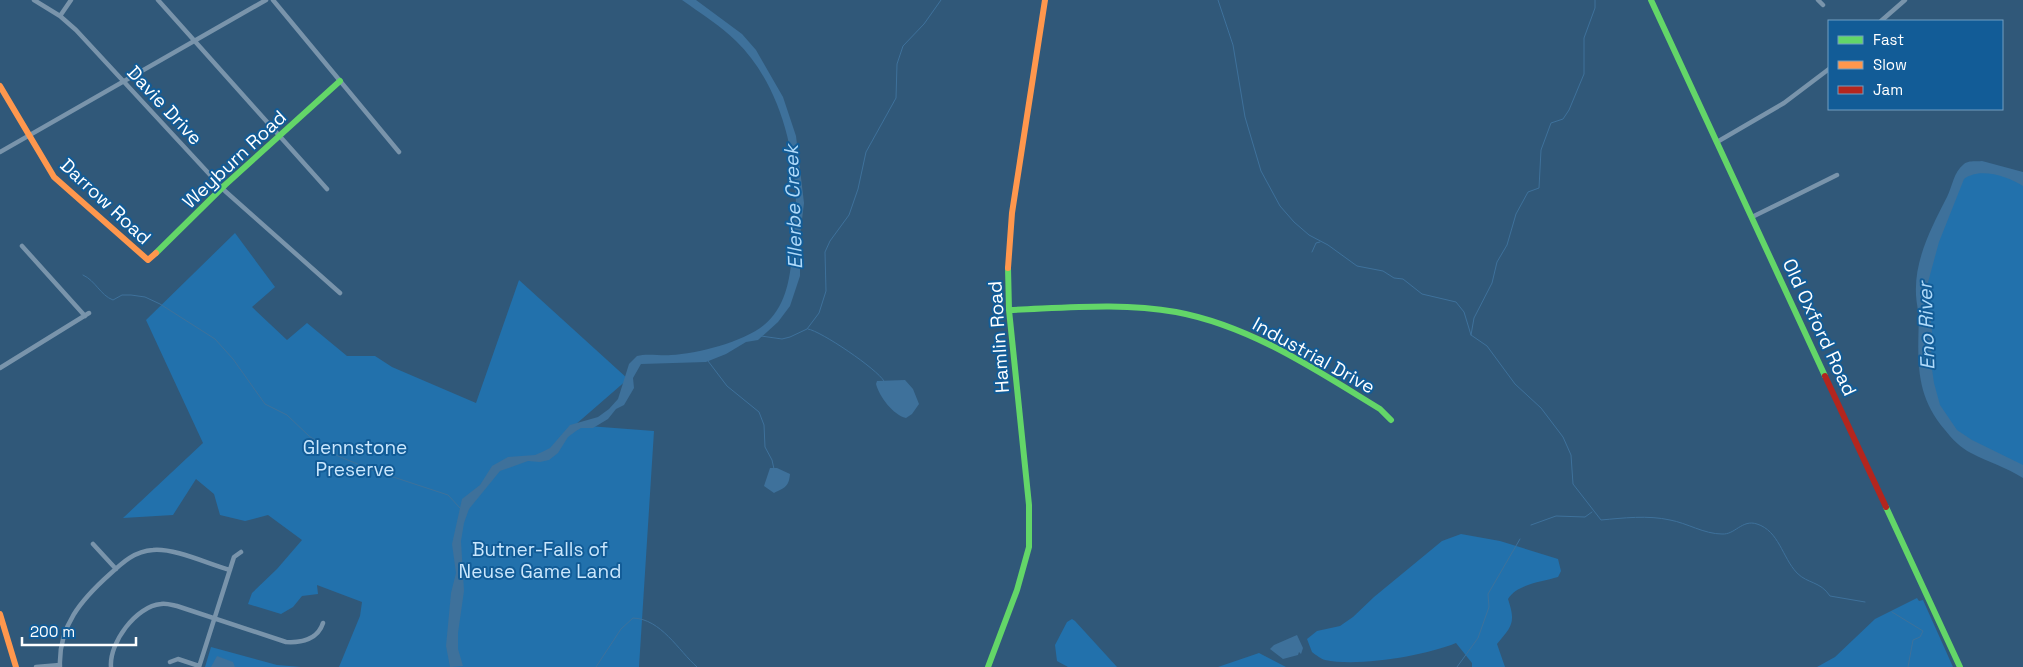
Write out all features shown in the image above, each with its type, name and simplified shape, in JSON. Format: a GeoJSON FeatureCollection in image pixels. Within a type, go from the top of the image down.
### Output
{"type":"FeatureCollection","features":[{"type":"Feature","properties":{"kind":"street","name":"Davie Drive"},"geometry":{"type":"LineString","coordinates":[[34,0],[60,16],[76,30],[222,188],[340,294]]}},
{"type":"Feature","properties":{"kind":"street"},"geometry":{"type":"LineString","coordinates":[[60,16],[71,0]]}},
{"type":"Feature","properties":{"kind":"street"},"geometry":{"type":"LineString","coordinates":[[158,0],[327,189]]}},
{"type":"Feature","properties":{"kind":"street"},"geometry":{"type":"LineString","coordinates":[[0,152],[266,0]]}},
{"type":"Feature","properties":{"kind":"street"},"geometry":{"type":"LineString","coordinates":[[273,0],[400,152]]}},
{"type":"Feature","properties":{"kind":"street","name":"Hamlin Road"},"geometry":{"type":"LineString","coordinates":[[988,667],[1020,583],[1027,558],[1030,537],[1008,281],[1010,226],[1045,0]]}},
{"type":"Feature","properties":{"kind":"street","name":"Old Oxford Road"},"geometry":{"type":"LineString","coordinates":[[1651,0],[1960,667]]}},
{"type":"Feature","properties":{"kind":"street"},"geometry":{"type":"LineString","coordinates":[[1818,0],[1823,5]]}},
{"type":"Feature","properties":{"kind":"street"},"geometry":{"type":"LineString","coordinates":[[1882,20],[1905,0]]}},
{"type":"Feature","properties":{"kind":"street"},"geometry":{"type":"LineString","coordinates":[[1717,142],[1784,103],[1828,70]]}},
{"type":"Feature","properties":{"kind":"street","name":"Weyburn Road"},"geometry":{"type":"LineString","coordinates":[[148,260],[222,188],[340,81]]}},
{"type":"Feature","properties":{"kind":"street","name":"Darrow Road"},"geometry":{"type":"LineString","coordinates":[[0,86],[44,163],[61,184],[148,260]]}},
{"type":"Feature","properties":{"kind":"street"},"geometry":{"type":"LineString","coordinates":[[1752,217],[1837,175]]}},
{"type":"Feature","properties":{"kind":"street"},"geometry":{"type":"LineString","coordinates":[[0,368],[87,315],[22,246]]}},
{"type":"Feature","properties":{"kind":"street","name":"Industrial Drive"},"geometry":{"type":"LineString","coordinates":[[1009,310],[1115,306],[1167,310],[1188,314],[1235,329],[1267,342],[1380,409],[1392,420]]}},
{"type":"Feature","properties":{"kind":"street"},"geometry":{"type":"LineString","coordinates":[[93,544],[116,569]]}},
{"type":"Feature","properties":{"kind":"street"},"geometry":{"type":"LineString","coordinates":[[36,667],[60,666],[64,633],[72,615],[85,597],[136,554],[157,550],[172,552],[230,570]]}},
{"type":"Feature","properties":{"kind":"street"},"geometry":{"type":"LineString","coordinates":[[170,662],[178,659],[199,666],[234,557],[241,552]]}},
{"type":"Feature","properties":{"kind":"street"},"geometry":{"type":"LineString","coordinates":[[111,667],[114,644],[121,632],[153,606],[167,604],[291,642],[302,641],[316,635],[323,623]]}},
{"type":"Feature","properties":{"kind":"street"},"geometry":{"type":"LineString","coordinates":[[0,614],[16,667]]}},
{"type":"Feature","properties":{"kind":"green space"},"geometry":{"type":"Polygon","coordinates":[[[1971,167],[2023,178],[2023,470],[1952,433],[1927,382],[1925,263],[1958,180],[1971,167]]]}},
{"type":"Feature","properties":{"kind":"green space"},"geometry":{"type":"Polygon","coordinates":[[[235,233],[275,287],[252,307],[287,340],[307,323],[347,356],[375,356],[392,367],[476,403],[519,280],[628,379],[575,425],[654,431],[639,667],[339,667],[360,616],[362,602],[317,585],[318,594],[302,596],[293,607],[281,614],[248,604],[252,593],[277,569],[302,540],[268,515],[245,521],[220,515],[214,494],[196,479],[173,515],[123,518],[203,443],[146,320],[235,233]]]}},
{"type":"Feature","properties":{"kind":"green space"},"geometry":{"type":"Polygon","coordinates":[[[1461,534],[1500,541],[1558,559],[1561,571],[1558,577],[1523,587],[1508,599],[1512,614],[1511,624],[1497,644],[1505,667],[1472,667],[1472,663],[1456,643],[1409,656],[1373,661],[1339,662],[1325,660],[1312,652],[1307,639],[1317,631],[1340,626],[1442,541],[1461,534]]]}},
{"type":"Feature","properties":{"kind":"green space"},"geometry":{"type":"Polygon","coordinates":[[[1917,598],[1919,601],[1923,600],[1953,667],[1817,667],[1835,657],[1875,619],[1917,598]]]}},
{"type":"Feature","properties":{"kind":"green space"},"geometry":{"type":"Polygon","coordinates":[[[1072,619],[1117,667],[1068,667],[1057,661],[1055,645],[1067,622],[1072,619]]]}},
{"type":"Feature","properties":{"kind":"green space"},"geometry":{"type":"Polygon","coordinates":[[[211,647],[277,665],[301,667],[205,667],[211,647]]]}},
{"type":"Feature","properties":{"kind":"green space"},"geometry":{"type":"Polygon","coordinates":[[[1259,653],[1286,667],[1218,667],[1259,653]]]}},
{"type":"Feature","properties":{"kind":"water"},"geometry":{"type":"Polygon","coordinates":[[[682,0],[696,0],[742,34],[756,50],[783,97],[796,136],[804,203],[800,236],[800,276],[790,306],[778,322],[758,340],[746,342],[726,354],[706,362],[641,364],[633,378],[634,388],[624,405],[616,409],[608,419],[593,428],[581,428],[576,431],[568,437],[558,453],[549,460],[540,462],[528,461],[500,471],[469,509],[464,523],[461,541],[464,591],[458,633],[458,649],[463,666],[450,667],[446,646],[451,593],[456,573],[452,544],[462,499],[480,485],[492,466],[508,457],[535,455],[542,452],[550,448],[570,425],[598,417],[609,409],[618,399],[629,364],[637,356],[682,354],[732,342],[764,325],[773,316],[784,295],[792,258],[796,204],[792,160],[781,116],[773,95],[751,57],[736,41],[710,19],[682,0]]]}},
{"type":"Feature","properties":{"kind":"water","name":"Eno River"},"geometry":{"type":"Polygon","coordinates":[[[1982,161],[2023,172],[2023,186],[1994,174],[1970,175],[1964,179],[1939,242],[1927,286],[1932,330],[1931,362],[1940,405],[1957,430],[1972,440],[2023,465],[2023,478],[1971,453],[1954,440],[1935,417],[1923,389],[1920,375],[1918,346],[1919,314],[1916,283],[1922,254],[1958,171],[1966,163],[1982,161]]]}},
{"type":"Feature","properties":{"kind":"water"},"geometry":{"type":"Polygon","coordinates":[[[905,380],[913,389],[919,404],[912,414],[906,418],[896,413],[887,404],[876,384],[877,381],[905,380]]]}},
{"type":"Feature","properties":{"kind":"water"},"geometry":{"type":"Polygon","coordinates":[[[770,468],[777,468],[790,474],[785,486],[774,493],[764,486],[770,468]]]}},
{"type":"Feature","properties":{"kind":"water"},"geometry":{"type":"Polygon","coordinates":[[[1297,635],[1303,648],[1301,654],[1299,652],[1298,655],[1283,659],[1270,649],[1274,645],[1297,635]]]}},
{"type":"Feature","properties":{"kind":"water"},"geometry":{"type":"Polygon","coordinates":[[[217,656],[233,662],[235,667],[211,667],[217,656]]]}},
{"type":"Feature","properties":{"kind":"waterway"},"geometry":{"type":"LineString","coordinates":[[761,336],[782,339],[790,337],[807,329],[819,313],[826,291],[825,252],[830,241],[849,215],[858,189],[866,152],[896,98],[897,64],[903,46],[924,24],[941,0]]}},
{"type":"Feature","properties":{"kind":"waterway"},"geometry":{"type":"LineString","coordinates":[[1218,0],[1233,45],[1245,117],[1261,171],[1280,206],[1309,235],[1328,245],[1357,266],[1383,271],[1394,278],[1403,279],[1422,294],[1456,302],[1464,312],[1471,335],[1487,346],[1515,384],[1541,408],[1563,437],[1571,455],[1573,484],[1601,520],[1636,517],[1662,518],[1715,534],[1727,534],[1743,525],[1757,524],[1764,527],[1775,538],[1792,567],[1801,577],[1818,585],[1830,596],[1865,602]]}},
{"type":"Feature","properties":{"kind":"waterway"},"geometry":{"type":"LineString","coordinates":[[1471,335],[1474,318],[1492,283],[1497,262],[1507,245],[1516,214],[1528,192],[1539,188],[1541,150],[1551,123],[1563,119],[1569,110],[1584,74],[1584,38],[1595,8],[1595,0]]}},
{"type":"Feature","properties":{"kind":"waterway"},"geometry":{"type":"LineString","coordinates":[[1312,252],[1316,243],[1320,242]]}},
{"type":"Feature","properties":{"kind":"waterway"},"geometry":{"type":"LineString","coordinates":[[83,275],[113,300],[122,295],[145,297],[160,304],[215,339],[233,359],[265,404],[287,415],[309,436],[338,456],[372,470],[448,495],[460,508]]}},
{"type":"Feature","properties":{"kind":"waterway"},"geometry":{"type":"LineString","coordinates":[[808,329],[815,331],[848,351],[871,368],[884,381]]}},
{"type":"Feature","properties":{"kind":"waterway"},"geometry":{"type":"LineString","coordinates":[[708,361],[727,386],[759,412],[764,425],[765,447],[772,460],[774,469]]}},
{"type":"Feature","properties":{"kind":"waterway"},"geometry":{"type":"LineString","coordinates":[[1531,525],[1556,516],[1585,517],[1592,512]]}},
{"type":"Feature","properties":{"kind":"waterway"},"geometry":{"type":"LineString","coordinates":[[1457,667],[1478,638],[1489,607],[1488,594],[1520,539]]}},
{"type":"Feature","properties":{"kind":"waterway"},"geometry":{"type":"LineString","coordinates":[[1892,612],[1923,631],[1920,637],[1913,640],[1908,667]]}},
{"type":"Feature","properties":{"kind":"waterway"},"geometry":{"type":"LineString","coordinates":[[596,667],[621,629],[633,618],[643,620],[661,629],[697,667]]}},
{"type":"Feature","properties":{"kind":"traffic: fast"},"geometry":{"type":"LineString","coordinates":[[1651,0],[1825,376]]}},
{"type":"Feature","properties":{"kind":"traffic: fast"},"geometry":{"type":"LineString","coordinates":[[156,253],[225,185],[340,81]]}},
{"type":"Feature","properties":{"kind":"traffic: fast"},"geometry":{"type":"LineString","coordinates":[[988,667],[1017,590],[1029,547],[1029,505],[1009,310],[1008,268]]}},
{"type":"Feature","properties":{"kind":"traffic: fast"},"geometry":{"type":"LineString","coordinates":[[1009,310],[1113,306],[1155,309],[1204,319],[1231,328],[1282,351],[1380,409],[1391,420]]}},
{"type":"Feature","properties":{"kind":"traffic: fast"},"geometry":{"type":"LineString","coordinates":[[1886,507],[1960,667]]}},
{"type":"Feature","properties":{"kind":"traffic: slow"},"geometry":{"type":"LineString","coordinates":[[1008,268],[1012,213],[1045,0]]}},
{"type":"Feature","properties":{"kind":"traffic: slow"},"geometry":{"type":"LineString","coordinates":[[0,86],[54,177],[148,260],[156,253]]}},
{"type":"Feature","properties":{"kind":"traffic: slow"},"geometry":{"type":"LineString","coordinates":[[0,614],[16,667]]}},
{"type":"Feature","properties":{"kind":"traffic: jam"},"geometry":{"type":"LineString","coordinates":[[1825,376],[1886,507]]}},
{"type":"Feature","properties":{"kind":"water label","name":"Ellerbe Creek"},"geometry":{"type":"Point","coordinates":[793,207]}},
{"type":"Feature","properties":{"kind":"park label","name":"Glennstone Preserve"},"geometry":{"type":"Point","coordinates":[355,458]}},
{"type":"Feature","properties":{"kind":"park label","name":"Butner-Falls of Neuse Game Land"},"geometry":{"type":"Point","coordinates":[540,560]}}]}
